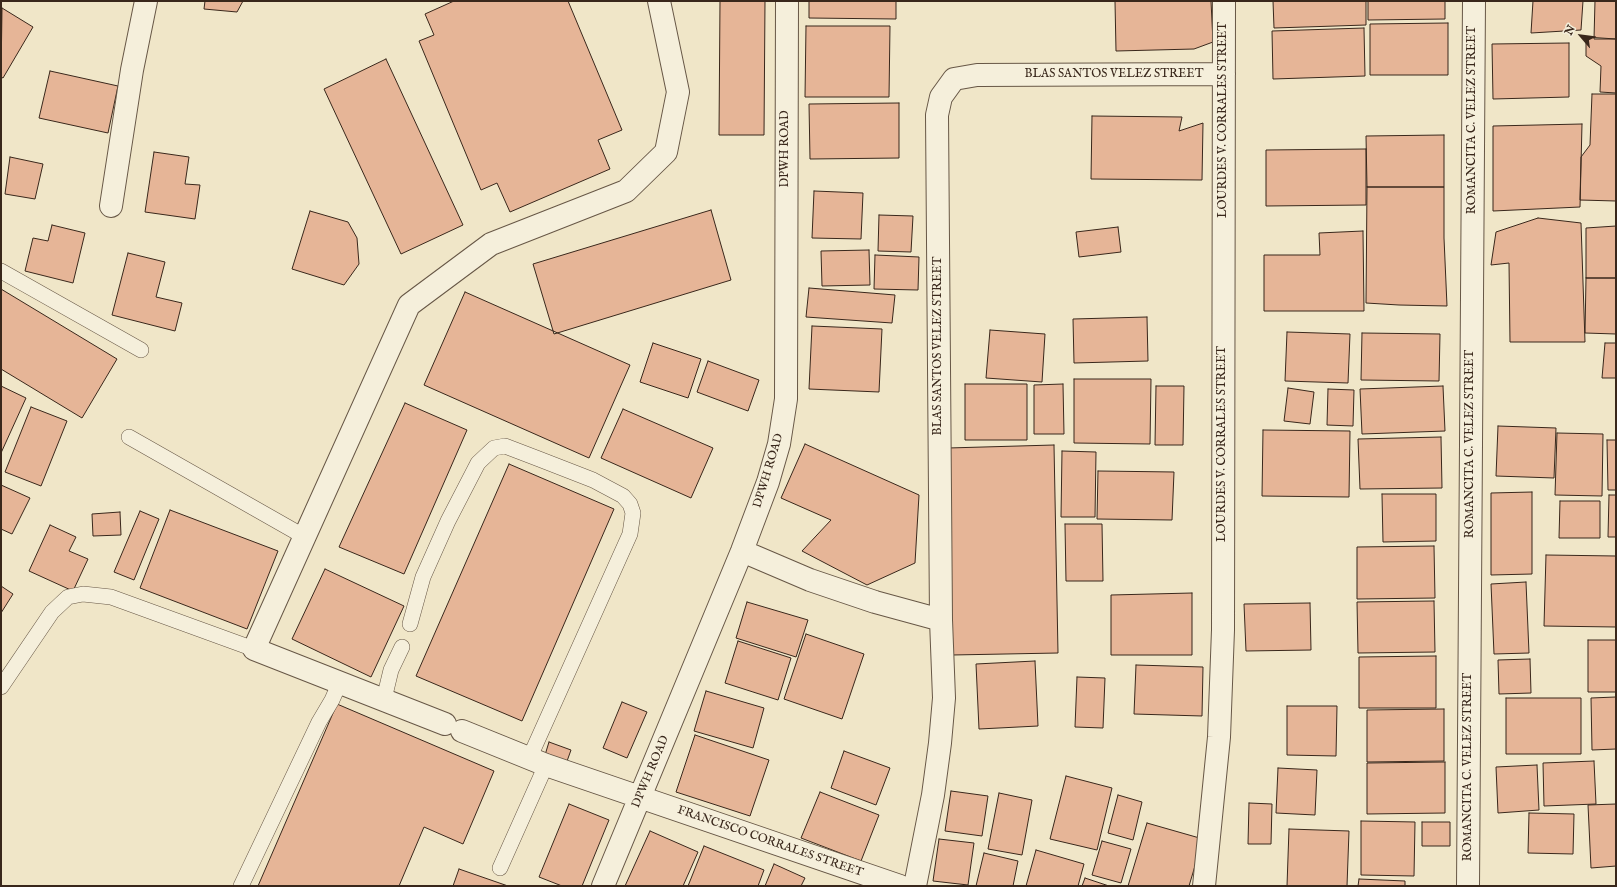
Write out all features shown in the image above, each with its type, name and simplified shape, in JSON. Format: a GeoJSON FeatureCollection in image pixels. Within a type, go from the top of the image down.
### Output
{"type":"FeatureCollection","features":[{"type":"Feature","properties":{"kind":"street"},"geometry":{"type":"LineString","coordinates":[[111,206],[132,70],[146,1]]}},
{"type":"Feature","properties":{"kind":"street"},"geometry":{"type":"LineString","coordinates":[[254,649],[410,305],[491,244],[626,191],[666,152],[678,92],[659,1]]}},
{"type":"Feature","properties":{"kind":"street","name":"DPWH ROAD"},"geometry":{"type":"LineString","coordinates":[[603,886],[641,798],[742,551],[768,482],[779,444],[786,399],[787,1]]}},
{"type":"Feature","properties":{"kind":"street","name":"LOURDES V. CORRALES STREET"},"geometry":{"type":"LineString","coordinates":[[1204,886],[1219,737],[1223,630],[1224,1]]}},
{"type":"Feature","properties":{"kind":"street","name":"ROMANCITA C. VELEZ STREET"},"geometry":{"type":"LineString","coordinates":[[1468,886],[1474,1]]}},
{"type":"Feature","properties":{"kind":"street","name":"BLAS SANTOS VELEZ STREET"},"geometry":{"type":"LineString","coordinates":[[915,886],[933,795],[944,698],[940,620],[937,115],[941,97],[954,79],[977,75],[1224,74]]}},
{"type":"Feature","properties":{"kind":"street"},"geometry":{"type":"LineString","coordinates":[[742,551],[810,580],[875,602],[940,620]]}},
{"type":"Feature","properties":{"kind":"street","name":"FRANCISCO CORRALES STREET"},"geometry":{"type":"LineString","coordinates":[[254,649],[384,699],[538,762],[900,886]]}},
{"type":"Feature","properties":{"kind":"lane"},"geometry":{"type":"LineString","coordinates":[[1,272],[141,350]]}},
{"type":"Feature","properties":{"kind":"lane"},"geometry":{"type":"LineString","coordinates":[[129,437],[305,537]]}},
{"type":"Feature","properties":{"kind":"lane"},"geometry":{"type":"LineString","coordinates":[[410,624],[423,577],[448,521],[478,463],[494,448],[505,446],[593,480],[623,496],[630,504],[633,513],[630,534],[538,762],[500,868]]}},
{"type":"Feature","properties":{"kind":"lane"},"geometry":{"type":"LineString","coordinates":[[1,687],[52,612],[68,597],[83,594],[111,597],[254,649]]}},
{"type":"Feature","properties":{"kind":"lane"},"geometry":{"type":"LineString","coordinates":[[384,699],[391,670],[402,646]]}},
{"type":"Feature","properties":{"kind":"lane"},"geometry":{"type":"LineString","coordinates":[[241,886],[319,722],[332,700],[340,682]]}},
{"type":"Feature","properties":{"kind":"building"},"geometry":{"type":"Polygon","coordinates":[[[205,1],[243,1],[237,12],[204,9],[205,1]]]}},
{"type":"Feature","properties":{"kind":"building"},"geometry":{"type":"Polygon","coordinates":[[[454,1],[568,1],[622,130],[598,140],[610,169],[510,212],[497,183],[481,190],[419,41],[434,35],[425,14],[454,1]]]}},
{"type":"Feature","properties":{"kind":"building"},"geometry":{"type":"Polygon","coordinates":[[[720,1],[765,1],[764,135],[719,135],[720,1]]]}},
{"type":"Feature","properties":{"kind":"building"},"geometry":{"type":"Polygon","coordinates":[[[809,1],[896,1],[896,19],[809,18],[809,1]]]}},
{"type":"Feature","properties":{"kind":"building"},"geometry":{"type":"Polygon","coordinates":[[[1115,1],[1211,1],[1213,42],[1194,49],[1116,51],[1115,1]]]}},
{"type":"Feature","properties":{"kind":"building"},"geometry":{"type":"Polygon","coordinates":[[[1273,1],[1366,1],[1366,25],[1274,28],[1273,1]]]}},
{"type":"Feature","properties":{"kind":"building"},"geometry":{"type":"Polygon","coordinates":[[[1368,1],[1445,1],[1445,19],[1368,20],[1368,1]]]}},
{"type":"Feature","properties":{"kind":"building"},"geometry":{"type":"Polygon","coordinates":[[[1533,1],[1583,1],[1581,30],[1531,33],[1533,1]]]}},
{"type":"Feature","properties":{"kind":"building"},"geometry":{"type":"Polygon","coordinates":[[[1595,1],[1616,1],[1616,39],[1594,39],[1595,1]]]}},
{"type":"Feature","properties":{"kind":"building"},"geometry":{"type":"Polygon","coordinates":[[[2,8],[33,27],[3,78],[1,77],[2,8]]]}},
{"type":"Feature","properties":{"kind":"building"},"geometry":{"type":"Polygon","coordinates":[[[1448,23],[1448,75],[1370,75],[1370,24],[1448,23]]]}},
{"type":"Feature","properties":{"kind":"building"},"geometry":{"type":"Polygon","coordinates":[[[806,26],[890,26],[889,97],[805,97],[806,26]]]}},
{"type":"Feature","properties":{"kind":"building"},"geometry":{"type":"Polygon","coordinates":[[[1364,28],[1365,76],[1273,79],[1272,31],[1364,28]]]}},
{"type":"Feature","properties":{"kind":"building"},"geometry":{"type":"Polygon","coordinates":[[[1586,37],[1616,39],[1616,93],[1600,92],[1601,66],[1586,56],[1586,37]]]}},
{"type":"Feature","properties":{"kind":"building"},"geometry":{"type":"Polygon","coordinates":[[[1569,43],[1569,97],[1493,99],[1492,44],[1569,43]]]}},
{"type":"Feature","properties":{"kind":"building"},"geometry":{"type":"Polygon","coordinates":[[[386,59],[463,225],[401,254],[324,89],[386,59]]]}},
{"type":"Feature","properties":{"kind":"building"},"geometry":{"type":"Polygon","coordinates":[[[50,71],[118,86],[108,133],[39,118],[50,71]]]}},
{"type":"Feature","properties":{"kind":"building"},"geometry":{"type":"Polygon","coordinates":[[[1592,94],[1616,94],[1616,201],[1580,200],[1581,157],[1590,145],[1592,94]]]}},
{"type":"Feature","properties":{"kind":"building"},"geometry":{"type":"Polygon","coordinates":[[[899,103],[899,158],[810,159],[809,104],[899,103]]]}},
{"type":"Feature","properties":{"kind":"building"},"geometry":{"type":"Polygon","coordinates":[[[1092,116],[1182,117],[1179,131],[1203,123],[1202,180],[1091,179],[1092,116]]]}},
{"type":"Feature","properties":{"kind":"building"},"geometry":{"type":"Polygon","coordinates":[[[1582,124],[1580,207],[1493,211],[1493,126],[1582,124]]]}},
{"type":"Feature","properties":{"kind":"building"},"geometry":{"type":"Polygon","coordinates":[[[1444,135],[1444,187],[1367,187],[1366,136],[1444,135]]]}},
{"type":"Feature","properties":{"kind":"building"},"geometry":{"type":"Polygon","coordinates":[[[1366,149],[1366,205],[1266,206],[1266,150],[1366,149]]]}},
{"type":"Feature","properties":{"kind":"building"},"geometry":{"type":"Polygon","coordinates":[[[154,152],[189,157],[185,184],[200,185],[195,219],[145,212],[154,152]]]}},
{"type":"Feature","properties":{"kind":"building"},"geometry":{"type":"Polygon","coordinates":[[[10,157],[43,164],[35,199],[5,194],[10,157]]]}},
{"type":"Feature","properties":{"kind":"building"},"geometry":{"type":"Polygon","coordinates":[[[1367,187],[1444,187],[1444,238],[1447,306],[1366,303],[1367,187]]]}},
{"type":"Feature","properties":{"kind":"building"},"geometry":{"type":"Polygon","coordinates":[[[814,191],[863,193],[861,239],[812,238],[814,191]]]}},
{"type":"Feature","properties":{"kind":"building"},"geometry":{"type":"Polygon","coordinates":[[[711,210],[731,280],[554,334],[533,264],[711,210]]]}},
{"type":"Feature","properties":{"kind":"building"},"geometry":{"type":"Polygon","coordinates":[[[310,211],[348,222],[357,238],[359,264],[344,285],[292,269],[310,211]]]}},
{"type":"Feature","properties":{"kind":"building"},"geometry":{"type":"Polygon","coordinates":[[[879,215],[913,216],[911,252],[878,251],[879,215]]]}},
{"type":"Feature","properties":{"kind":"building"},"geometry":{"type":"Polygon","coordinates":[[[1538,218],[1581,223],[1585,342],[1510,342],[1509,263],[1491,265],[1496,232],[1538,218]]]}},
{"type":"Feature","properties":{"kind":"building"},"geometry":{"type":"Polygon","coordinates":[[[52,225],[85,233],[73,283],[25,271],[33,238],[48,241],[52,225]]]}},
{"type":"Feature","properties":{"kind":"building"},"geometry":{"type":"Polygon","coordinates":[[[1616,226],[1616,278],[1586,278],[1586,228],[1616,226]]]}},
{"type":"Feature","properties":{"kind":"building"},"geometry":{"type":"Polygon","coordinates":[[[1118,227],[1121,252],[1079,257],[1076,232],[1118,227]]]}},
{"type":"Feature","properties":{"kind":"building"},"geometry":{"type":"Polygon","coordinates":[[[1363,231],[1364,311],[1264,311],[1264,255],[1320,255],[1319,233],[1363,231]]]}},
{"type":"Feature","properties":{"kind":"building"},"geometry":{"type":"Polygon","coordinates":[[[869,250],[870,285],[822,286],[821,251],[869,250]]]}},
{"type":"Feature","properties":{"kind":"building"},"geometry":{"type":"Polygon","coordinates":[[[128,253],[165,262],[156,297],[182,303],[175,331],[112,315],[128,253]]]}},
{"type":"Feature","properties":{"kind":"building"},"geometry":{"type":"Polygon","coordinates":[[[875,255],[919,257],[918,290],[874,289],[875,255]]]}},
{"type":"Feature","properties":{"kind":"building"},"geometry":{"type":"Polygon","coordinates":[[[1586,278],[1616,278],[1616,334],[1585,333],[1586,278]]]}},
{"type":"Feature","properties":{"kind":"building"},"geometry":{"type":"Polygon","coordinates":[[[809,288],[895,295],[892,323],[806,317],[809,288]]]}},
{"type":"Feature","properties":{"kind":"building"},"geometry":{"type":"Polygon","coordinates":[[[1,289],[117,359],[82,418],[1,369],[1,289]]]}},
{"type":"Feature","properties":{"kind":"building"},"geometry":{"type":"Polygon","coordinates":[[[465,292],[630,365],[589,458],[424,385],[465,292]]]}},
{"type":"Feature","properties":{"kind":"building"},"geometry":{"type":"Polygon","coordinates":[[[1147,317],[1148,361],[1074,363],[1073,319],[1147,317]]]}},
{"type":"Feature","properties":{"kind":"building"},"geometry":{"type":"Polygon","coordinates":[[[812,326],[882,329],[879,392],[809,389],[812,326]]]}},
{"type":"Feature","properties":{"kind":"building"},"geometry":{"type":"Polygon","coordinates":[[[990,330],[1045,334],[1042,382],[986,378],[990,330]]]}},
{"type":"Feature","properties":{"kind":"building"},"geometry":{"type":"Polygon","coordinates":[[[1287,332],[1350,334],[1348,383],[1285,381],[1287,332]]]}},
{"type":"Feature","properties":{"kind":"building"},"geometry":{"type":"Polygon","coordinates":[[[1362,333],[1440,334],[1439,381],[1361,380],[1362,333]]]}},
{"type":"Feature","properties":{"kind":"building"},"geometry":{"type":"Polygon","coordinates":[[[653,343],[701,359],[688,398],[640,382],[653,343]]]}},
{"type":"Feature","properties":{"kind":"building"},"geometry":{"type":"Polygon","coordinates":[[[1605,343],[1616,343],[1616,378],[1602,378],[1605,343]]]}},
{"type":"Feature","properties":{"kind":"building"},"geometry":{"type":"Polygon","coordinates":[[[708,361],[759,380],[748,411],[697,392],[708,361]]]}},
{"type":"Feature","properties":{"kind":"building"},"geometry":{"type":"Polygon","coordinates":[[[1074,379],[1151,379],[1150,444],[1074,443],[1074,379]]]}},
{"type":"Feature","properties":{"kind":"building"},"geometry":{"type":"Polygon","coordinates":[[[965,384],[1027,384],[1027,440],[965,440],[965,384]]]}},
{"type":"Feature","properties":{"kind":"building"},"geometry":{"type":"Polygon","coordinates":[[[1063,384],[1064,434],[1034,434],[1034,385],[1063,384]]]}},
{"type":"Feature","properties":{"kind":"building"},"geometry":{"type":"Polygon","coordinates":[[[1,386],[26,398],[1,453],[1,386]]]}},
{"type":"Feature","properties":{"kind":"building"},"geometry":{"type":"Polygon","coordinates":[[[1156,386],[1184,386],[1183,445],[1155,445],[1156,386]]]}},
{"type":"Feature","properties":{"kind":"building"},"geometry":{"type":"Polygon","coordinates":[[[1443,386],[1445,431],[1362,434],[1360,389],[1443,386]]]}},
{"type":"Feature","properties":{"kind":"building"},"geometry":{"type":"Polygon","coordinates":[[[1288,388],[1314,392],[1310,424],[1284,421],[1288,388]]]}},
{"type":"Feature","properties":{"kind":"building"},"geometry":{"type":"Polygon","coordinates":[[[1328,389],[1354,390],[1353,426],[1327,425],[1328,389]]]}},
{"type":"Feature","properties":{"kind":"building"},"geometry":{"type":"Polygon","coordinates":[[[405,403],[467,430],[404,574],[339,547],[405,403]]]}},
{"type":"Feature","properties":{"kind":"building"},"geometry":{"type":"Polygon","coordinates":[[[31,407],[67,421],[41,486],[5,472],[31,407]]]}},
{"type":"Feature","properties":{"kind":"building"},"geometry":{"type":"Polygon","coordinates":[[[623,409],[713,448],[691,498],[601,458],[623,409]]]}},
{"type":"Feature","properties":{"kind":"building"},"geometry":{"type":"Polygon","coordinates":[[[1498,426],[1556,428],[1554,478],[1496,476],[1498,426]]]}},
{"type":"Feature","properties":{"kind":"building"},"geometry":{"type":"Polygon","coordinates":[[[1263,430],[1350,431],[1349,497],[1262,496],[1263,430]]]}},
{"type":"Feature","properties":{"kind":"building"},"geometry":{"type":"Polygon","coordinates":[[[1557,433],[1603,434],[1602,496],[1555,495],[1557,433]]]}},
{"type":"Feature","properties":{"kind":"building"},"geometry":{"type":"Polygon","coordinates":[[[1441,437],[1442,488],[1360,489],[1358,439],[1441,437]]]}},
{"type":"Feature","properties":{"kind":"building"},"geometry":{"type":"Polygon","coordinates":[[[1607,440],[1616,440],[1616,490],[1608,490],[1607,440]]]}},
{"type":"Feature","properties":{"kind":"building"},"geometry":{"type":"Polygon","coordinates":[[[805,444],[919,495],[915,563],[867,585],[802,551],[831,520],[781,498],[805,444]]]}},
{"type":"Feature","properties":{"kind":"building"},"geometry":{"type":"Polygon","coordinates":[[[1054,445],[1058,653],[952,655],[948,448],[1054,445]]]}},
{"type":"Feature","properties":{"kind":"building"},"geometry":{"type":"Polygon","coordinates":[[[1062,451],[1096,452],[1095,517],[1061,517],[1062,451]]]}},
{"type":"Feature","properties":{"kind":"building"},"geometry":{"type":"Polygon","coordinates":[[[509,464],[614,509],[522,721],[416,676],[509,464]]]}},
{"type":"Feature","properties":{"kind":"building"},"geometry":{"type":"Polygon","coordinates":[[[1098,471],[1174,472],[1172,520],[1097,519],[1098,471]]]}},
{"type":"Feature","properties":{"kind":"building"},"geometry":{"type":"Polygon","coordinates":[[[1,485],[30,498],[12,534],[1,529],[1,485]]]}},
{"type":"Feature","properties":{"kind":"building"},"geometry":{"type":"Polygon","coordinates":[[[1532,492],[1532,574],[1491,575],[1491,493],[1532,492]]]}},
{"type":"Feature","properties":{"kind":"building"},"geometry":{"type":"Polygon","coordinates":[[[1382,494],[1436,494],[1436,541],[1383,542],[1382,494]]]}},
{"type":"Feature","properties":{"kind":"building"},"geometry":{"type":"Polygon","coordinates":[[[1609,495],[1616,495],[1616,537],[1608,537],[1609,495]]]}},
{"type":"Feature","properties":{"kind":"building"},"geometry":{"type":"Polygon","coordinates":[[[1560,501],[1600,501],[1600,538],[1559,538],[1560,501]]]}},
{"type":"Feature","properties":{"kind":"building"},"geometry":{"type":"Polygon","coordinates":[[[170,510],[278,551],[247,629],[140,588],[170,510]]]}},
{"type":"Feature","properties":{"kind":"building"},"geometry":{"type":"Polygon","coordinates":[[[140,511],[159,519],[134,580],[114,572],[140,511]]]}},
{"type":"Feature","properties":{"kind":"building"},"geometry":{"type":"Polygon","coordinates":[[[120,512],[121,535],[93,536],[92,514],[120,512]]]}},
{"type":"Feature","properties":{"kind":"building"},"geometry":{"type":"Polygon","coordinates":[[[1065,524],[1102,524],[1103,581],[1066,581],[1065,524]]]}},
{"type":"Feature","properties":{"kind":"building"},"geometry":{"type":"Polygon","coordinates":[[[50,525],[76,537],[69,551],[88,559],[73,591],[29,571],[50,525]]]}},
{"type":"Feature","properties":{"kind":"building"},"geometry":{"type":"Polygon","coordinates":[[[1434,546],[1435,598],[1357,599],[1357,547],[1434,546]]]}},
{"type":"Feature","properties":{"kind":"building"},"geometry":{"type":"Polygon","coordinates":[[[1546,555],[1616,556],[1616,627],[1544,626],[1546,555]]]}},
{"type":"Feature","properties":{"kind":"building"},"geometry":{"type":"Polygon","coordinates":[[[325,569],[404,606],[371,677],[292,639],[325,569]]]}},
{"type":"Feature","properties":{"kind":"building"},"geometry":{"type":"Polygon","coordinates":[[[1526,582],[1529,653],[1494,654],[1491,584],[1526,582]]]}},
{"type":"Feature","properties":{"kind":"building"},"geometry":{"type":"Polygon","coordinates":[[[1,586],[13,594],[1,613],[1,586]]]}},
{"type":"Feature","properties":{"kind":"building"},"geometry":{"type":"Polygon","coordinates":[[[1192,593],[1192,655],[1111,655],[1111,595],[1192,593]]]}},
{"type":"Feature","properties":{"kind":"building"},"geometry":{"type":"Polygon","coordinates":[[[1434,601],[1435,652],[1358,653],[1357,602],[1434,601]]]}},
{"type":"Feature","properties":{"kind":"building"},"geometry":{"type":"Polygon","coordinates":[[[747,602],[808,620],[796,657],[736,638],[747,602]]]}},
{"type":"Feature","properties":{"kind":"building"},"geometry":{"type":"Polygon","coordinates":[[[1310,603],[1311,650],[1246,651],[1244,604],[1310,603]]]}},
{"type":"Feature","properties":{"kind":"building"},"geometry":{"type":"Polygon","coordinates":[[[806,634],[864,654],[842,719],[784,699],[806,634]]]}},
{"type":"Feature","properties":{"kind":"building"},"geometry":{"type":"Polygon","coordinates":[[[1588,640],[1616,640],[1616,692],[1588,692],[1588,640]]]}},
{"type":"Feature","properties":{"kind":"building"},"geometry":{"type":"Polygon","coordinates":[[[738,641],[791,658],[778,700],[725,683],[738,641]]]}},
{"type":"Feature","properties":{"kind":"building"},"geometry":{"type":"Polygon","coordinates":[[[1436,656],[1436,708],[1359,708],[1359,657],[1436,656]]]}},
{"type":"Feature","properties":{"kind":"building"},"geometry":{"type":"Polygon","coordinates":[[[1530,659],[1531,693],[1499,694],[1498,660],[1530,659]]]}},
{"type":"Feature","properties":{"kind":"building"},"geometry":{"type":"Polygon","coordinates":[[[1035,661],[1038,726],[979,729],[976,664],[1035,661]]]}},
{"type":"Feature","properties":{"kind":"building"},"geometry":{"type":"Polygon","coordinates":[[[1136,665],[1203,667],[1202,716],[1134,714],[1136,665]]]}},
{"type":"Feature","properties":{"kind":"building"},"geometry":{"type":"Polygon","coordinates":[[[1077,677],[1105,678],[1103,728],[1075,727],[1077,677]]]}},
{"type":"Feature","properties":{"kind":"building"},"geometry":{"type":"Polygon","coordinates":[[[706,691],[764,708],[753,748],[694,731],[706,691]]]}},
{"type":"Feature","properties":{"kind":"building"},"geometry":{"type":"Polygon","coordinates":[[[1616,697],[1616,749],[1592,750],[1591,698],[1616,697]]]}},
{"type":"Feature","properties":{"kind":"building"},"geometry":{"type":"Polygon","coordinates":[[[1506,698],[1581,698],[1581,754],[1506,754],[1506,698]]]}},
{"type":"Feature","properties":{"kind":"building"},"geometry":{"type":"Polygon","coordinates":[[[622,702],[647,712],[627,758],[603,748],[622,702]]]}},
{"type":"Feature","properties":{"kind":"building"},"geometry":{"type":"Polygon","coordinates":[[[337,704],[494,771],[463,844],[424,827],[399,886],[258,886],[337,704]]]}},
{"type":"Feature","properties":{"kind":"building"},"geometry":{"type":"Polygon","coordinates":[[[1287,706],[1337,706],[1336,756],[1287,755],[1287,706]]]}},
{"type":"Feature","properties":{"kind":"building"},"geometry":{"type":"Polygon","coordinates":[[[1444,709],[1444,761],[1367,762],[1367,710],[1444,709]]]}},
{"type":"Feature","properties":{"kind":"building"},"geometry":{"type":"Polygon","coordinates":[[[695,735],[769,760],[750,816],[676,792],[695,735]]]}},
{"type":"Feature","properties":{"kind":"building"},"geometry":{"type":"Polygon","coordinates":[[[549,742],[571,750],[566,764],[545,755],[549,742]]]}},
{"type":"Feature","properties":{"kind":"building"},"geometry":{"type":"Polygon","coordinates":[[[844,751],[890,768],[876,805],[831,788],[844,751]]]}},
{"type":"Feature","properties":{"kind":"building"},"geometry":{"type":"Polygon","coordinates":[[[1594,761],[1596,804],[1544,806],[1543,763],[1594,761]]]}},
{"type":"Feature","properties":{"kind":"building"},"geometry":{"type":"Polygon","coordinates":[[[1445,762],[1445,813],[1367,814],[1367,763],[1445,762]]]}},
{"type":"Feature","properties":{"kind":"building"},"geometry":{"type":"Polygon","coordinates":[[[1537,765],[1539,810],[1498,813],[1496,767],[1537,765]]]}},
{"type":"Feature","properties":{"kind":"building"},"geometry":{"type":"Polygon","coordinates":[[[1278,768],[1317,770],[1315,815],[1276,813],[1278,768]]]}},
{"type":"Feature","properties":{"kind":"building"},"geometry":{"type":"Polygon","coordinates":[[[1066,776],[1112,788],[1097,850],[1050,839],[1066,776]]]}},
{"type":"Feature","properties":{"kind":"building"},"geometry":{"type":"Polygon","coordinates":[[[951,791],[988,796],[982,836],[945,831],[951,791]]]}},
{"type":"Feature","properties":{"kind":"building"},"geometry":{"type":"Polygon","coordinates":[[[820,792],[879,815],[861,861],[801,838],[820,792]]]}},
{"type":"Feature","properties":{"kind":"building"},"geometry":{"type":"Polygon","coordinates":[[[999,793],[1032,800],[1022,855],[988,849],[999,793]]]}},
{"type":"Feature","properties":{"kind":"building"},"geometry":{"type":"Polygon","coordinates":[[[1118,795],[1142,802],[1133,840],[1108,833],[1118,795]]]}},
{"type":"Feature","properties":{"kind":"building"},"geometry":{"type":"Polygon","coordinates":[[[1249,803],[1272,804],[1271,844],[1248,844],[1249,803]]]}},
{"type":"Feature","properties":{"kind":"building"},"geometry":{"type":"Polygon","coordinates":[[[569,804],[609,820],[582,886],[562,886],[539,877],[569,804]]]}},
{"type":"Feature","properties":{"kind":"building"},"geometry":{"type":"Polygon","coordinates":[[[1616,804],[1616,866],[1591,868],[1588,805],[1616,804]]]}},
{"type":"Feature","properties":{"kind":"building"},"geometry":{"type":"Polygon","coordinates":[[[1529,813],[1574,814],[1573,854],[1528,853],[1529,813]]]}},
{"type":"Feature","properties":{"kind":"building"},"geometry":{"type":"Polygon","coordinates":[[[1361,821],[1415,822],[1414,876],[1361,875],[1361,821]]]}},
{"type":"Feature","properties":{"kind":"building"},"geometry":{"type":"Polygon","coordinates":[[[1422,822],[1450,822],[1450,846],[1422,846],[1422,822]]]}},
{"type":"Feature","properties":{"kind":"building"},"geometry":{"type":"Polygon","coordinates":[[[1147,823],[1203,839],[1189,886],[1128,886],[1147,823]]]}},
{"type":"Feature","properties":{"kind":"building"},"geometry":{"type":"Polygon","coordinates":[[[1289,829],[1349,831],[1347,886],[1287,886],[1289,829]]]}},
{"type":"Feature","properties":{"kind":"building"},"geometry":{"type":"Polygon","coordinates":[[[650,831],[698,852],[683,886],[625,886],[650,831]]]}},
{"type":"Feature","properties":{"kind":"building"},"geometry":{"type":"Polygon","coordinates":[[[939,839],[974,843],[968,885],[933,881],[939,839]]]}},
{"type":"Feature","properties":{"kind":"building"},"geometry":{"type":"Polygon","coordinates":[[[1102,841],[1131,849],[1121,883],[1092,875],[1102,841]]]}},
{"type":"Feature","properties":{"kind":"building"},"geometry":{"type":"Polygon","coordinates":[[[704,846],[764,870],[758,886],[688,886],[704,846]]]}},
{"type":"Feature","properties":{"kind":"building"},"geometry":{"type":"Polygon","coordinates":[[[1036,850],[1084,864],[1078,886],[1026,886],[1036,850]]]}},
{"type":"Feature","properties":{"kind":"building"},"geometry":{"type":"Polygon","coordinates":[[[984,853],[1018,861],[1013,886],[976,886],[984,853]]]}},
{"type":"Feature","properties":{"kind":"building"},"geometry":{"type":"Polygon","coordinates":[[[774,864],[805,878],[801,886],[765,886],[774,864]]]}},
{"type":"Feature","properties":{"kind":"building"},"geometry":{"type":"Polygon","coordinates":[[[459,869],[508,886],[453,886],[459,869]]]}},
{"type":"Feature","properties":{"kind":"building"},"geometry":{"type":"Polygon","coordinates":[[[1085,878],[1109,886],[1082,886],[1085,878]]]}},
{"type":"Feature","properties":{"kind":"building"},"geometry":{"type":"Polygon","coordinates":[[[1359,879],[1405,881],[1405,886],[1358,886],[1359,879]]]}}]}
